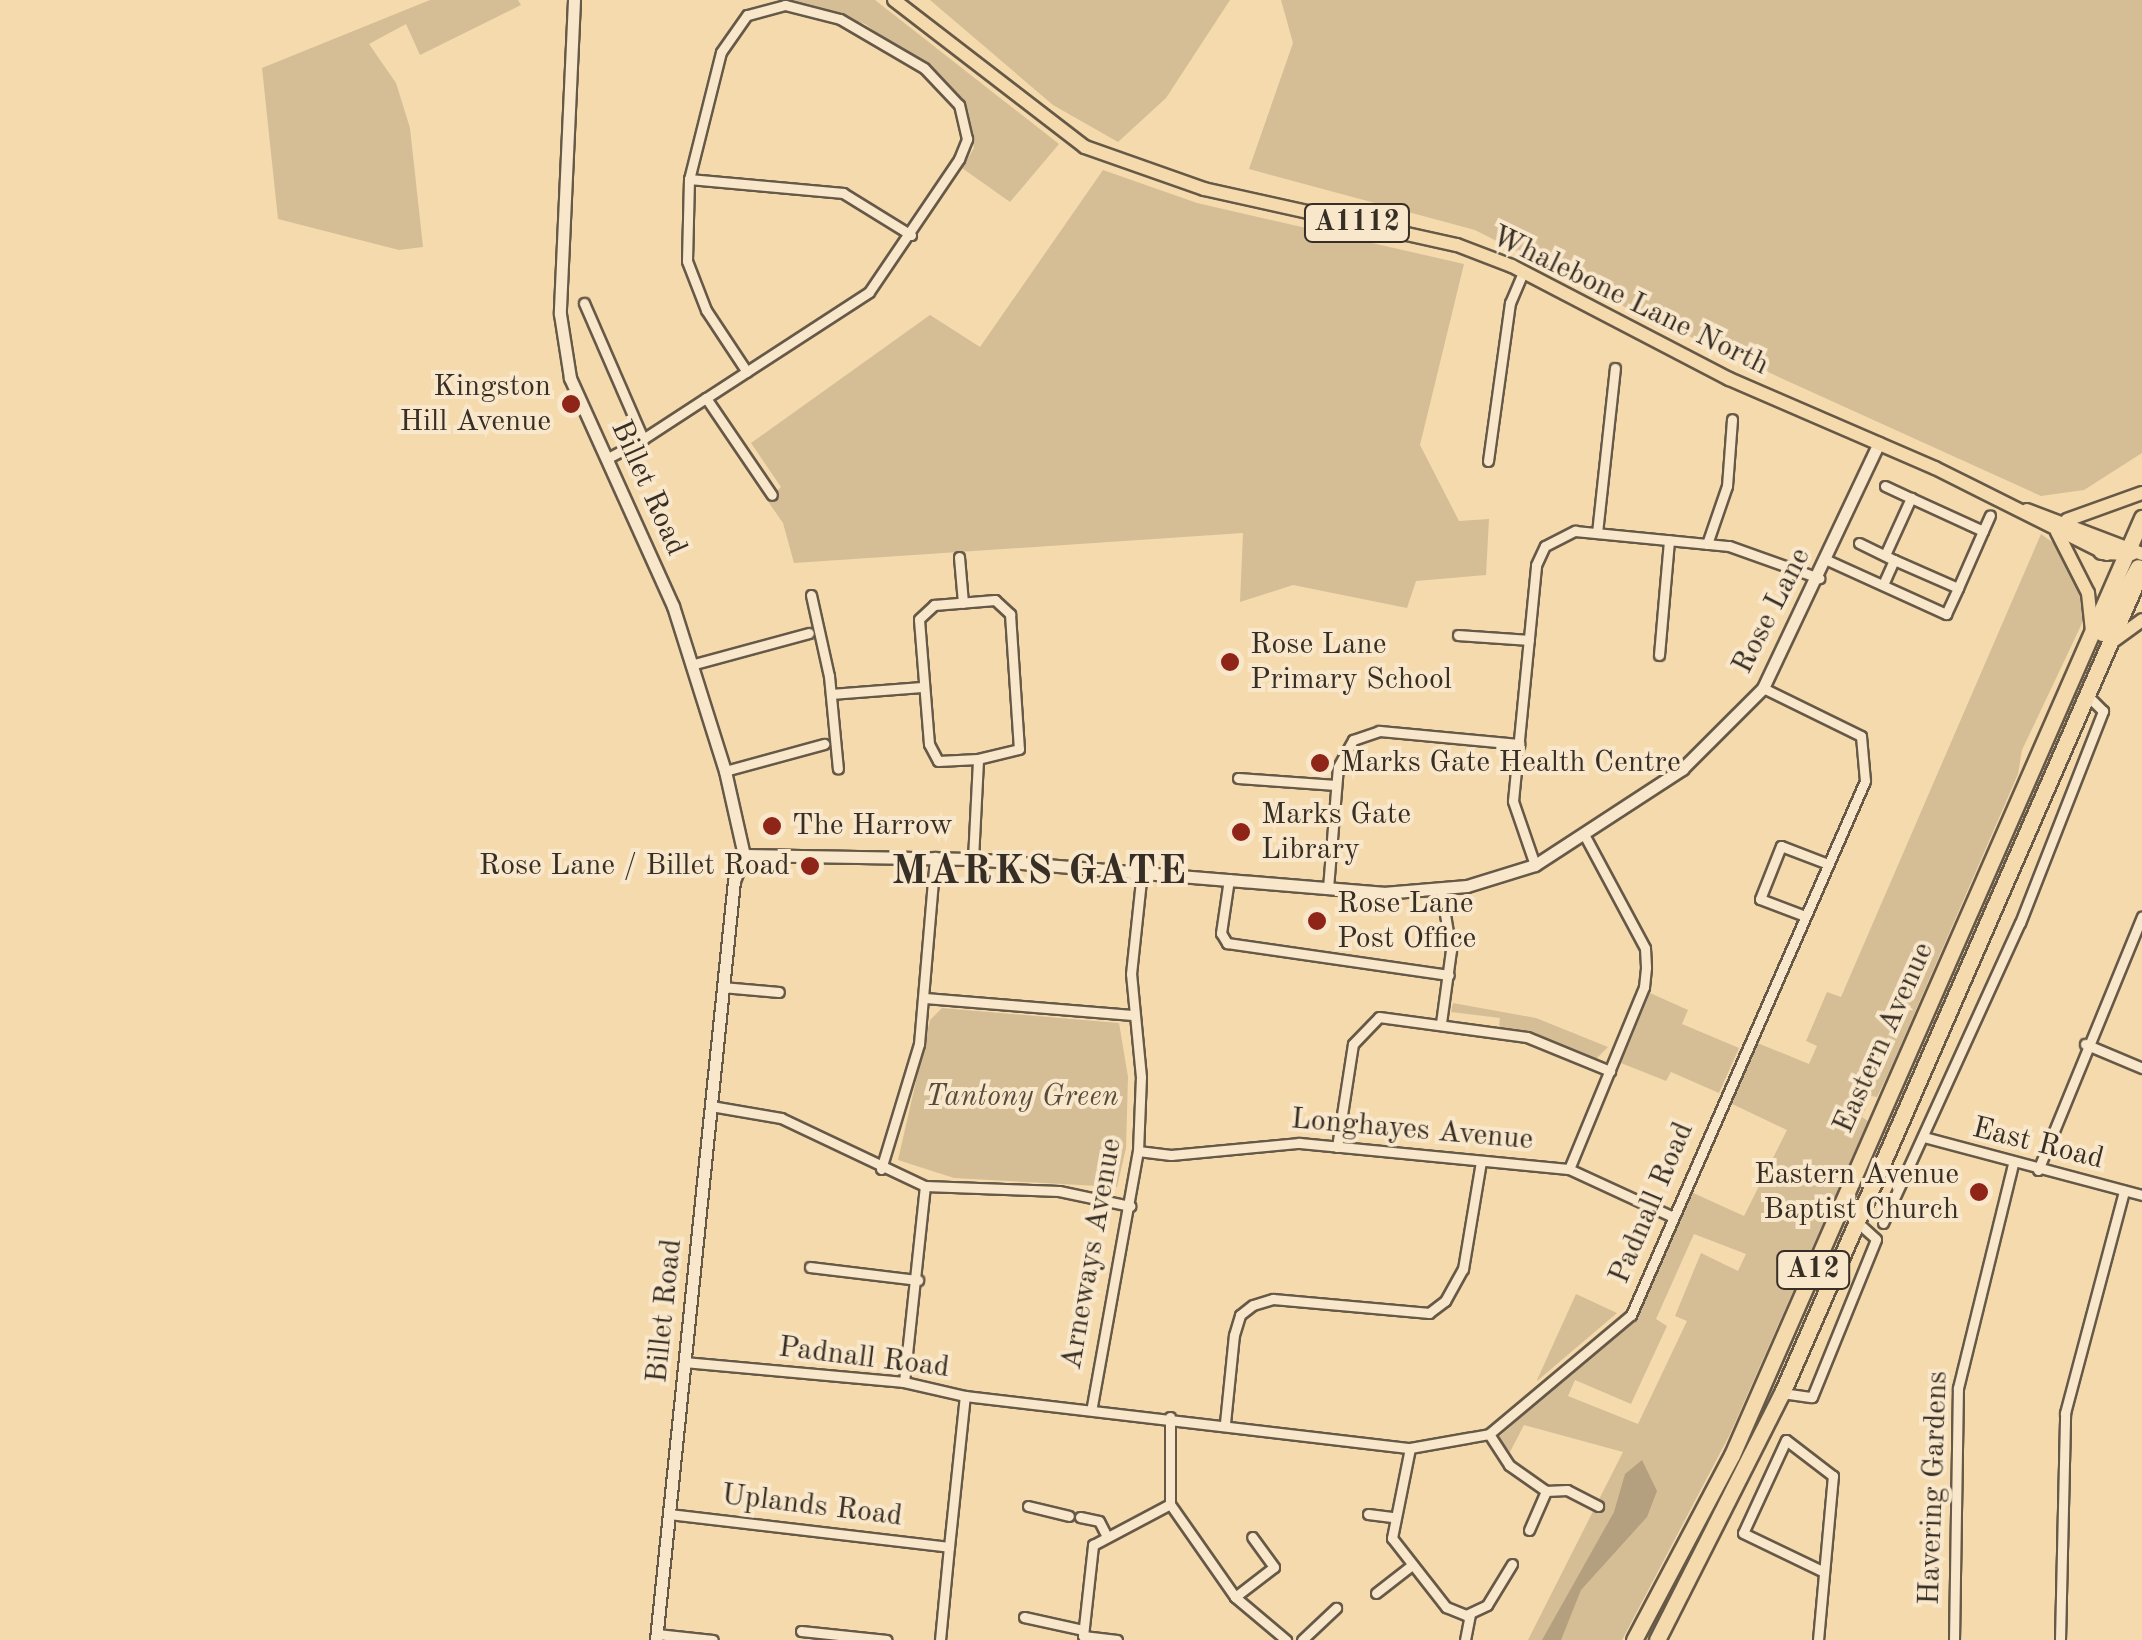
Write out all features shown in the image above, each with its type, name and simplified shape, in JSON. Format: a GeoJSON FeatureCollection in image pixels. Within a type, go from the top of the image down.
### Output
{"type":"FeatureCollection","features":[{"type":"Feature","properties":{"kind":"highway","name":"A12"},"geometry":{"type":"LineString","coordinates":[[1977,893],[2008,846],[2135,558],[2140,521]]}},
{"type":"Feature","properties":{"kind":"highway"},"geometry":{"type":"LineString","coordinates":[[2101,551],[2135,558]]}},
{"type":"Feature","properties":{"kind":"highway","name":"Eastern Avenue"},"geometry":{"type":"LineString","coordinates":[[1656,1640],[1782,1392],[1858,1223],[2132,591],[2135,558]]}},
{"type":"Feature","properties":{"kind":"highway","name":"Eastern Avenue"},"geometry":{"type":"LineString","coordinates":[[1634,1640],[1732,1455],[2090,636],[2135,558]]}},
{"type":"Feature","properties":{"kind":"main road","name":"Whalebone Lane North"},"geometry":{"type":"LineString","coordinates":[[894,0],[1085,147],[1189,185],[1457,246],[1524,272],[1729,379],[2135,558]]}},
{"type":"Feature","properties":{"kind":"main road"},"geometry":{"type":"LineString","coordinates":[[2052,522],[2088,517],[2142,492]]}},
{"type":"Feature","properties":{"kind":"main road","name":"Whalebone Lane North"},"geometry":{"type":"LineString","coordinates":[[2052,522],[2101,551]]}},
{"type":"Feature","properties":{"kind":"main road","name":"A1112"},"geometry":{"type":"LineString","coordinates":[[2052,522],[2066,542],[2088,593],[2090,636]]}},
{"type":"Feature","properties":{"kind":"main road"},"geometry":{"type":"LineString","coordinates":[[2105,652],[2142,620]]}},
{"type":"Feature","properties":{"kind":"street","name":"Billet Road"},"geometry":{"type":"LineString","coordinates":[[574,0],[560,314],[570,378],[608,458],[691,665],[725,771],[744,855],[734,882],[722,986],[656,1637]]}},
{"type":"Feature","properties":{"kind":"street"},"geometry":{"type":"LineString","coordinates":[[608,458],[643,439],[746,372],[868,292],[960,158],[966,139],[959,105],[898,48],[806,8],[758,8],[737,24],[707,88],[689,180],[687,261],[706,310],[746,372]]}},
{"type":"Feature","properties":{"kind":"street"},"geometry":{"type":"LineString","coordinates":[[689,180],[843,193],[911,234]]}},
{"type":"Feature","properties":{"kind":"street"},"geometry":{"type":"LineString","coordinates":[[1488,461],[1510,302],[1524,272]]}},
{"type":"Feature","properties":{"kind":"street"},"geometry":{"type":"LineString","coordinates":[[584,303],[643,439]]}},
{"type":"Feature","properties":{"kind":"street"},"geometry":{"type":"LineString","coordinates":[[1597,533],[1615,368]]}},
{"type":"Feature","properties":{"kind":"street"},"geometry":{"type":"LineString","coordinates":[[706,398],[772,496]]}},
{"type":"Feature","properties":{"kind":"street"},"geometry":{"type":"LineString","coordinates":[[1706,544],[1728,486],[1732,419]]}},
{"type":"Feature","properties":{"kind":"street","name":"Rose Lane"},"geometry":{"type":"LineString","coordinates":[[744,855],[935,857],[1328,888],[1441,890],[1535,866],[1586,838],[1714,742],[1762,688],[1819,578],[1879,443]]}},
{"type":"Feature","properties":{"kind":"street"},"geometry":{"type":"LineString","coordinates":[[1885,486],[1984,531]]}},
{"type":"Feature","properties":{"kind":"street"},"geometry":{"type":"LineString","coordinates":[[1882,586],[1911,498]]}},
{"type":"Feature","properties":{"kind":"street"},"geometry":{"type":"LineString","coordinates":[[1827,560],[1946,614],[1990,516]]}},
{"type":"Feature","properties":{"kind":"street"},"geometry":{"type":"LineString","coordinates":[[1535,866],[1513,802],[1540,554],[1564,534],[1597,533],[1748,549],[1819,578]]}},
{"type":"Feature","properties":{"kind":"street"},"geometry":{"type":"LineString","coordinates":[[1659,655],[1670,540]]}},
{"type":"Feature","properties":{"kind":"street"},"geometry":{"type":"LineString","coordinates":[[1859,543],[1958,588]]}},
{"type":"Feature","properties":{"kind":"street"},"geometry":{"type":"LineString","coordinates":[[959,557],[963,602]]}},
{"type":"Feature","properties":{"kind":"street"},"geometry":{"type":"LineString","coordinates":[[812,596],[832,694],[838,769]]}},
{"type":"Feature","properties":{"kind":"street"},"geometry":{"type":"LineString","coordinates":[[963,602],[1000,602],[1010,614],[1019,749],[978,759],[934,758],[924,687],[922,611],[963,602]]}},
{"type":"Feature","properties":{"kind":"street"},"geometry":{"type":"LineString","coordinates":[[691,665],[809,632]]}},
{"type":"Feature","properties":{"kind":"street"},"geometry":{"type":"LineString","coordinates":[[1458,635],[1529,640]]}},
{"type":"Feature","properties":{"kind":"street"},"geometry":{"type":"LineString","coordinates":[[832,694],[924,687]]}},
{"type":"Feature","properties":{"kind":"street","name":"Padnall Road"},"geometry":{"type":"LineString","coordinates":[[684,1362],[904,1382],[966,1396],[1092,1406],[1410,1448],[1489,1434],[1632,1315],[1671,1216],[1865,781],[1865,746],[1839,721],[1762,688]]}},
{"type":"Feature","properties":{"kind":"street"},"geometry":{"type":"LineString","coordinates":[[1883,1224],[2020,923],[2103,710],[2086,695]]}},
{"type":"Feature","properties":{"kind":"street"},"geometry":{"type":"LineString","coordinates":[[1328,888],[1336,785],[1343,752],[1378,731],[1519,744]]}},
{"type":"Feature","properties":{"kind":"street"},"geometry":{"type":"LineString","coordinates":[[725,771],[824,744]]}},
{"type":"Feature","properties":{"kind":"street"},"geometry":{"type":"LineString","coordinates":[[974,859],[978,759]]}},
{"type":"Feature","properties":{"kind":"street"},"geometry":{"type":"LineString","coordinates":[[1238,778],[1336,785]]}},
{"type":"Feature","properties":{"kind":"street"},"geometry":{"type":"LineString","coordinates":[[1568,1169],[1644,986],[1645,948],[1586,838]]}},
{"type":"Feature","properties":{"kind":"street"},"geometry":{"type":"LineString","coordinates":[[1805,916],[1760,899],[1781,846],[1828,864]]}},
{"type":"Feature","properties":{"kind":"street"},"geometry":{"type":"LineString","coordinates":[[881,1169],[912,1084],[925,998],[935,857]]}},
{"type":"Feature","properties":{"kind":"street","name":"Arneways Avenue"},"geometry":{"type":"LineString","coordinates":[[1092,1406],[1138,1151],[1141,1077],[1132,1015],[1142,872]]}},
{"type":"Feature","properties":{"kind":"street"},"geometry":{"type":"LineString","coordinates":[[1229,879],[1221,934],[1227,943],[1448,974]]}},
{"type":"Feature","properties":{"kind":"street"},"geometry":{"type":"LineString","coordinates":[[1441,890],[1451,941],[1441,1023]]}},
{"type":"Feature","properties":{"kind":"street"},"geometry":{"type":"LineString","coordinates":[[2038,1170],[2085,1044],[2140,924]]}},
{"type":"Feature","properties":{"kind":"street"},"geometry":{"type":"LineString","coordinates":[[722,986],[779,992]]}},
{"type":"Feature","properties":{"kind":"street"},"geometry":{"type":"LineString","coordinates":[[925,998],[1132,1015]]}},
{"type":"Feature","properties":{"kind":"street"},"geometry":{"type":"LineString","coordinates":[[1338,1147],[1360,1030],[1386,1016],[1527,1037],[1610,1071]]}},
{"type":"Feature","properties":{"kind":"street"},"geometry":{"type":"LineString","coordinates":[[2085,1044],[2142,1068]]}},
{"type":"Feature","properties":{"kind":"street"},"geometry":{"type":"LineString","coordinates":[[711,1106],[781,1118],[881,1169],[925,1186],[1059,1190],[1130,1206]]}},
{"type":"Feature","properties":{"kind":"street","name":"East Road"},"geometry":{"type":"LineString","coordinates":[[1924,1137],[2013,1164],[2142,1195]]}},
{"type":"Feature","properties":{"kind":"street","name":"Longhayes Avenue"},"geometry":{"type":"LineString","coordinates":[[1138,1151],[1171,1155],[1268,1143],[1568,1169],[1671,1216]]}},
{"type":"Feature","properties":{"kind":"street"},"geometry":{"type":"LineString","coordinates":[[1225,1424],[1234,1335],[1240,1315],[1253,1306],[1273,1299],[1429,1313],[1446,1301],[1463,1269],[1480,1162]]}},
{"type":"Feature","properties":{"kind":"street","name":"Havering Gardens"},"geometry":{"type":"LineString","coordinates":[[1954,1640],[1958,1388],[2013,1164]]}},
{"type":"Feature","properties":{"kind":"street"},"geometry":{"type":"LineString","coordinates":[[904,1382],[918,1280],[925,1186]]}},
{"type":"Feature","properties":{"kind":"street"},"geometry":{"type":"LineString","coordinates":[[2060,1640],[2065,1414],[2124,1191]]}},
{"type":"Feature","properties":{"kind":"street"},"geometry":{"type":"LineString","coordinates":[[1782,1392],[1812,1397],[1876,1238],[1858,1223]]}},
{"type":"Feature","properties":{"kind":"street"},"geometry":{"type":"LineString","coordinates":[[810,1267],[918,1280]]}},
{"type":"Feature","properties":{"kind":"street"},"geometry":{"type":"LineString","coordinates":[[940,1640],[966,1396]]}},
{"type":"Feature","properties":{"kind":"street"},"geometry":{"type":"LineString","coordinates":[[1170,1417],[1170,1504],[1235,1597],[1286,1640]]}},
{"type":"Feature","properties":{"kind":"street"},"geometry":{"type":"LineString","coordinates":[[1489,1434],[1509,1465],[1546,1491],[1568,1490],[1598,1506]]}},
{"type":"Feature","properties":{"kind":"street"},"geometry":{"type":"LineString","coordinates":[[1818,1640],[1833,1476],[1786,1440],[1743,1534],[1822,1571]]}},
{"type":"Feature","properties":{"kind":"street"},"geometry":{"type":"LineString","coordinates":[[1410,1448],[1406,1493],[1392,1517],[1392,1538],[1446,1608],[1470,1614],[1487,1605],[1512,1564]]}},
{"type":"Feature","properties":{"kind":"street"},"geometry":{"type":"LineString","coordinates":[[1529,1530],[1546,1491]]}},
{"type":"Feature","properties":{"kind":"street"},"geometry":{"type":"LineString","coordinates":[[1117,1640],[1082,1636],[1093,1545],[1170,1504]]}},
{"type":"Feature","properties":{"kind":"street"},"geometry":{"type":"LineString","coordinates":[[1028,1506],[1099,1521],[1106,1535]]}},
{"type":"Feature","properties":{"kind":"street","name":"Uplands Road"},"geometry":{"type":"LineString","coordinates":[[669,1514],[949,1547]]}},
{"type":"Feature","properties":{"kind":"street"},"geometry":{"type":"LineString","coordinates":[[1368,1514],[1392,1517]]}},
{"type":"Feature","properties":{"kind":"street"},"geometry":{"type":"LineString","coordinates":[[1235,1597],[1274,1567],[1252,1537]]}},
{"type":"Feature","properties":{"kind":"street"},"geometry":{"type":"LineString","coordinates":[[1376,1593],[1412,1566]]}},
{"type":"Feature","properties":{"kind":"street"},"geometry":{"type":"LineString","coordinates":[[1302,1640],[1336,1608]]}},
{"type":"Feature","properties":{"kind":"street"},"geometry":{"type":"LineString","coordinates":[[1466,1640],[1470,1614]]}},
{"type":"Feature","properties":{"kind":"street"},"geometry":{"type":"LineString","coordinates":[[1024,1618],[1083,1630]]}},
{"type":"Feature","properties":{"kind":"street"},"geometry":{"type":"LineString","coordinates":[[801,1631],[886,1640]]}},
{"type":"Feature","properties":{"kind":"street"},"geometry":{"type":"LineString","coordinates":[[656,1637],[713,1640]]}},
{"type":"Feature","properties":{"kind":"green space"},"geometry":{"type":"Polygon","coordinates":[[[430,0],[518,0],[521,5],[420,55],[406,24],[369,44],[396,83],[410,128],[423,247],[399,250],[278,219],[262,68],[430,0]]]}},
{"type":"Feature","properties":{"kind":"green space"},"geometry":{"type":"Polygon","coordinates":[[[788,0],[875,0],[1059,144],[1010,202],[962,168],[974,148],[968,110],[955,91],[865,24],[788,0]]]}},
{"type":"Feature","properties":{"kind":"green space"},"geometry":{"type":"Polygon","coordinates":[[[930,0],[1230,0],[1166,98],[1118,142],[1053,105],[930,0]]]}},
{"type":"Feature","properties":{"kind":"green space"},"geometry":{"type":"Polygon","coordinates":[[[1281,0],[2142,0],[2142,453],[2084,490],[2041,496],[1631,310],[1475,230],[1249,169],[1293,43],[1281,0]]]}},
{"type":"Feature","properties":{"kind":"green space"},"geometry":{"type":"Polygon","coordinates":[[[1103,170],[1197,203],[1464,264],[1420,445],[1459,521],[1489,519],[1486,575],[1416,581],[1407,608],[1293,585],[1240,602],[1243,533],[794,563],[783,523],[767,500],[781,487],[751,443],[930,315],[980,347],[1103,170]]]}},
{"type":"Feature","properties":{"kind":"green space"},"geometry":{"type":"Polygon","coordinates":[[[2041,534],[2062,549],[2084,595],[2085,617],[2022,750],[2018,774],[1889,1072],[1877,1097],[1871,1096],[1862,1117],[1868,1121],[1730,1434],[1622,1640],[1528,1640],[1623,1452],[1524,1425],[1510,1452],[1498,1438],[1639,1312],[1691,1192],[1744,1216],[1787,1130],[1728,1102],[1755,1042],[1809,1064],[1817,1046],[1806,1041],[1827,992],[1841,997],[2041,534]],[[1694,1234],[1656,1319],[1667,1326],[1631,1404],[1575,1380],[1568,1396],[1638,1424],[1687,1321],[1675,1316],[1701,1253],[1738,1271],[1746,1254],[1694,1234]]]}},
{"type":"Feature","properties":{"kind":"green space"},"geometry":{"type":"Polygon","coordinates":[[[1650,993],[1688,1010],[1682,1024],[1739,1048],[1719,1093],[1671,1072],[1666,1081],[1621,1063],[1650,993]]]}},
{"type":"Feature","properties":{"kind":"green space"},"geometry":{"type":"Polygon","coordinates":[[[1453,1003],[1536,1018],[1608,1047],[1595,1060],[1499,1028],[1500,1018],[1451,1012],[1453,1003]]]}},
{"type":"Feature","properties":{"kind":"green space","name":"Tantony Green"},"geometry":{"type":"Polygon","coordinates":[[[942,1008],[1119,1023],[1128,1077],[1126,1148],[1117,1187],[954,1178],[898,1160],[930,1020],[942,1008]]]}},
{"type":"Feature","properties":{"kind":"green space"},"geometry":{"type":"Polygon","coordinates":[[[1576,1294],[1617,1313],[1537,1381],[1537,1380],[1576,1294]]]}},
{"type":"Feature","properties":{"kind":"shaded area"},"geometry":{"type":"Polygon","coordinates":[[[1642,1460],[1657,1491],[1647,1517],[1581,1590],[1561,1640],[1542,1640],[1614,1512],[1625,1474],[1642,1460]]]}},
{"type":"Feature","properties":{"kind":"place","name":"Kingston Hill Avenue"},"geometry":{"type":"Point","coordinates":[571,404]}},
{"type":"Feature","properties":{"kind":"place","name":"Rose Lane Primary School"},"geometry":{"type":"Point","coordinates":[1230,662]}},
{"type":"Feature","properties":{"kind":"place","name":"Marks Gate Health Centre"},"geometry":{"type":"Point","coordinates":[1320,763]}},
{"type":"Feature","properties":{"kind":"place","name":"The Harrow"},"geometry":{"type":"Point","coordinates":[772,826]}},
{"type":"Feature","properties":{"kind":"place","name":"Marks Gate Library"},"geometry":{"type":"Point","coordinates":[1241,832]}},
{"type":"Feature","properties":{"kind":"place","name":"Rose Lane / Billet Road"},"geometry":{"type":"Point","coordinates":[810,866]}},
{"type":"Feature","properties":{"kind":"place","name":"Rose Lane Post Office"},"geometry":{"type":"Point","coordinates":[1317,921]}},
{"type":"Feature","properties":{"kind":"place","name":"Eastern Avenue Baptist Church"},"geometry":{"type":"Point","coordinates":[1979,1192]}},
{"type":"Feature","properties":{"kind":"district","name":"MARKS GATE"},"geometry":{"type":"Point","coordinates":[1040,873]}}]}
